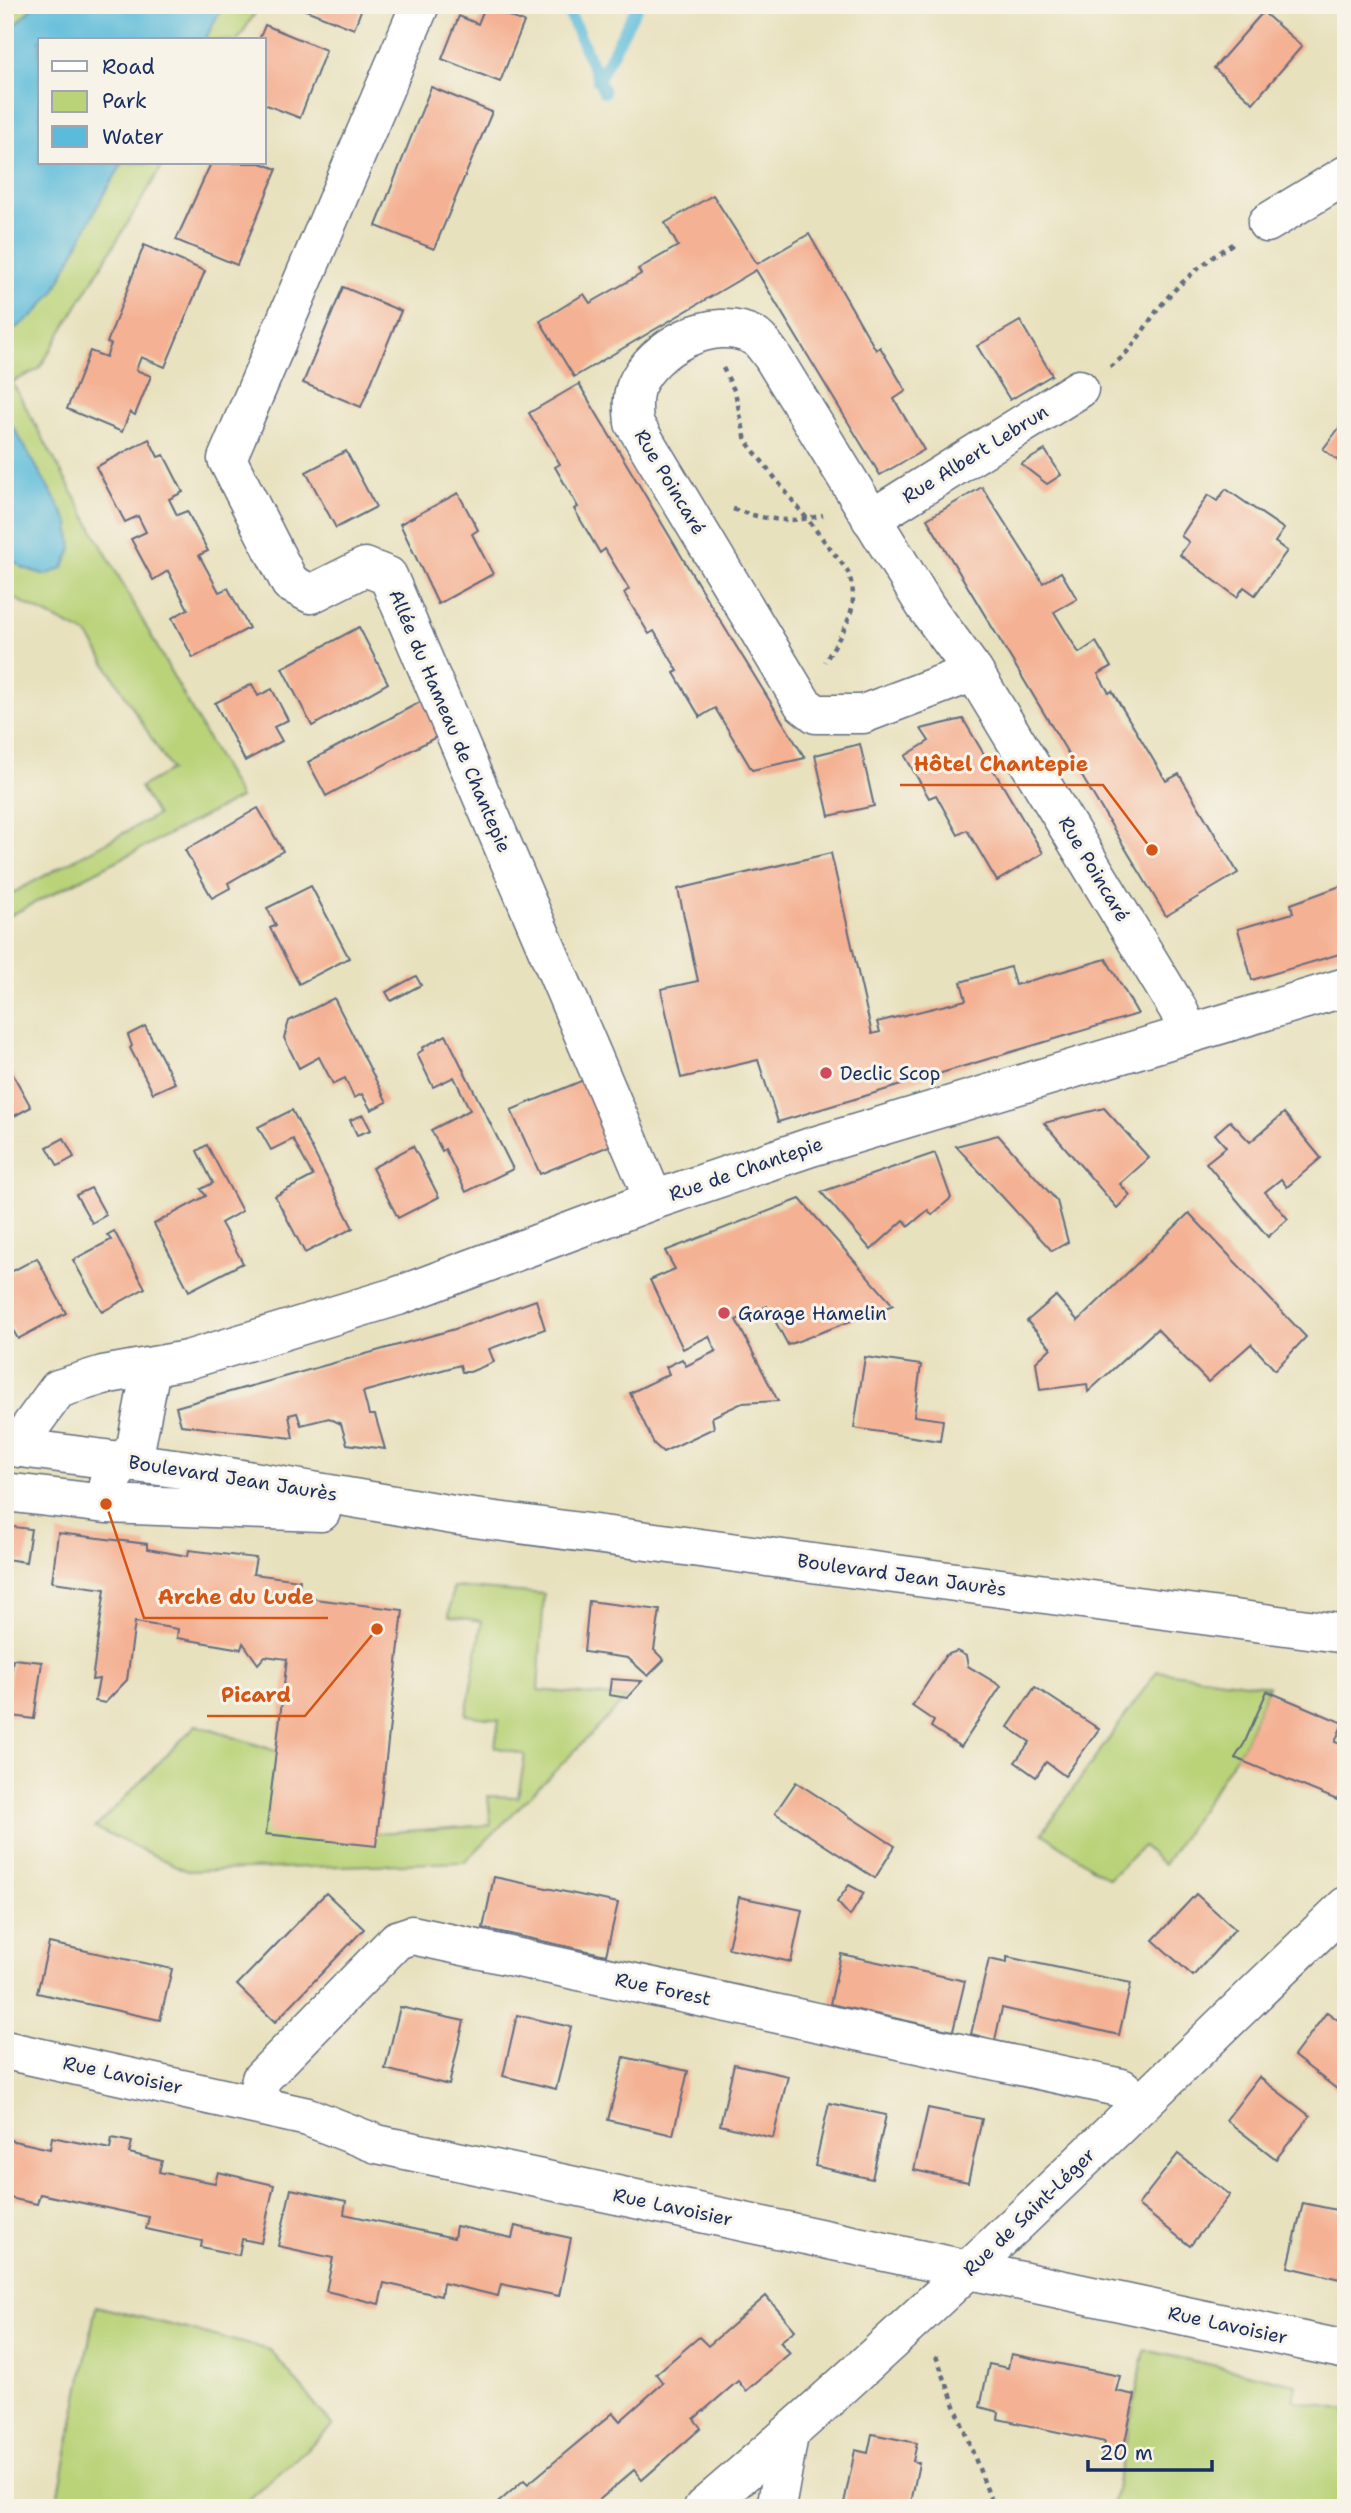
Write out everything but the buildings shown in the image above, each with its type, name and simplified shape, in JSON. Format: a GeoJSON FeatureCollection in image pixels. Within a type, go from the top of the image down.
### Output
{"type":"FeatureCollection","features":[{"type":"Feature","properties":{"kind":"street","name":"Allée du Hameau de Chantepie"},"geometry":{"type":"LineString","coordinates":[[420,5],[227,459],[290,583],[311,594],[366,567],[388,576],[654,1200]]}},
{"type":"Feature","properties":{"kind":"street"},"geometry":{"type":"LineString","coordinates":[[1267,223],[1346,175]]}},
{"type":"Feature","properties":{"kind":"street","name":"Rue Poincaré"},"geometry":{"type":"LineString","coordinates":[[803,704],[634,423],[632,402],[636,386],[659,354],[678,341],[713,330],[736,330],[755,336],[772,356],[926,607],[974,672],[1178,1009],[1188,1032]]}},
{"type":"Feature","properties":{"kind":"street","name":"Rue Albert Lebrun"},"geometry":{"type":"LineString","coordinates":[[871,519],[1079,389]]}},
{"type":"Feature","properties":{"kind":"street"},"geometry":{"type":"LineString","coordinates":[[803,704],[817,714],[863,714],[974,672]]}},
{"type":"Feature","properties":{"kind":"street","name":"Rue de Chantepie"},"geometry":{"type":"LineString","coordinates":[[13,1447],[58,1389],[103,1375],[187,1360],[398,1296],[654,1200],[811,1147],[1188,1032],[1346,987]]}},
{"type":"Feature","properties":{"kind":"street"},"geometry":{"type":"LineString","coordinates":[[109,1482],[136,1446],[151,1368]]}},
{"type":"Feature","properties":{"kind":"street","name":"Boulevard Jean Jaurès"},"geometry":{"type":"LineString","coordinates":[[13,1447],[176,1508],[459,1516]]}},
{"type":"Feature","properties":{"kind":"street","name":"Boulevard Jean Jaurès"},"geometry":{"type":"LineString","coordinates":[[5,1492],[109,1482],[459,1516],[1345,1635]]}},
{"type":"Feature","properties":{"kind":"street","name":"Rue de Saint-Léger"},"geometry":{"type":"LineString","coordinates":[[703,2508],[789,2435],[969,2269],[1346,1906]]}},
{"type":"Feature","properties":{"kind":"street","name":"Rue Forest"},"geometry":{"type":"LineString","coordinates":[[256,2104],[261,2079],[397,1940],[412,1935],[1122,2088],[1139,2104]]}},
{"type":"Feature","properties":{"kind":"street","name":"Rue Lavoisier"},"geometry":{"type":"LineString","coordinates":[[5,2050],[308,2117],[377,2144],[1346,2350]]}},
{"type":"Feature","properties":{"kind":"street"},"geometry":{"type":"LineString","coordinates":[[776,2508],[789,2435]]}},
{"type":"Feature","properties":{"kind":"path"},"geometry":{"type":"LineString","coordinates":[[1079,389],[1124,358],[1160,306],[1216,254],[1267,223]]}},
{"type":"Feature","properties":{"kind":"path"},"geometry":{"type":"LineString","coordinates":[[696,335],[724,369],[735,392],[746,441],[847,570],[855,594],[854,608],[803,704]]}},
{"type":"Feature","properties":{"kind":"path"},"geometry":{"type":"LineString","coordinates":[[673,487],[774,521],[807,520],[840,514],[871,519]]}},
{"type":"Feature","properties":{"kind":"path"},"geometry":{"type":"LineString","coordinates":[[932,2346],[994,2508]]}},
{"type":"Feature","properties":{"kind":"green space"},"geometry":{"type":"Polygon","coordinates":[[[17,5],[260,5],[239,38],[38,38],[38,164],[163,164],[39,369],[12,382],[240,798],[5,918],[5,897],[157,815],[140,787],[171,770],[88,635],[5,594],[5,19],[17,5]]]}},
{"type":"Feature","properties":{"kind":"green space"},"geometry":{"type":"Polygon","coordinates":[[[453,1587],[544,1594],[538,1690],[627,1698],[465,1862],[187,1871],[95,1828],[196,1725],[276,1751],[377,1833],[491,1825],[488,1796],[518,1797],[525,1755],[495,1747],[499,1720],[466,1715],[482,1621],[449,1616],[453,1587]]]}},
{"type":"Feature","properties":{"kind":"green space"},"geometry":{"type":"Polygon","coordinates":[[[1157,1671],[1269,1686],[1244,1744],[1164,1865],[1143,1846],[1109,1879],[1042,1833],[1157,1671]]]}},
{"type":"Feature","properties":{"kind":"green space"},"geometry":{"type":"Polygon","coordinates":[[[96,2306],[270,2350],[333,2426],[239,2508],[71,2508],[57,2503],[96,2306]]]}},
{"type":"Feature","properties":{"kind":"green space"},"geometry":{"type":"Polygon","coordinates":[[[1145,2350],[1296,2384],[1293,2400],[1346,2410],[1346,2508],[1112,2508],[1145,2350]]]}},
{"type":"Feature","properties":{"kind":"water"},"geometry":{"type":"Polygon","coordinates":[[[34,5],[223,5],[206,38],[38,38],[38,164],[122,164],[102,197],[54,292],[35,314],[5,336],[5,37],[34,5]]]}},
{"type":"Feature","properties":{"kind":"water"},"geometry":{"type":"Polygon","coordinates":[[[5,422],[14,428],[69,523],[72,549],[63,568],[46,575],[23,568],[5,555],[5,422]]]}},
{"type":"Feature","properties":{"kind":"waterway"},"geometry":{"type":"LineString","coordinates":[[566,5],[604,92]]}},
{"type":"Feature","properties":{"kind":"waterway"},"geometry":{"type":"LineString","coordinates":[[598,80],[638,5]]}},
{"type":"Feature","properties":{"kind":"place","name":"Hôtel Chantepie"},"geometry":{"type":"Point","coordinates":[1152,850]}},
{"type":"Feature","properties":{"kind":"place","name":"Declic Scop"},"geometry":{"type":"Point","coordinates":[826,1073]}},
{"type":"Feature","properties":{"kind":"place","name":"Garage Hamelin"},"geometry":{"type":"Point","coordinates":[724,1313]}},
{"type":"Feature","properties":{"kind":"place","name":"Arche du Lude"},"geometry":{"type":"Point","coordinates":[106,1504]}},
{"type":"Feature","properties":{"kind":"place","name":"Picard"},"geometry":{"type":"Point","coordinates":[377,1629]}}]}
